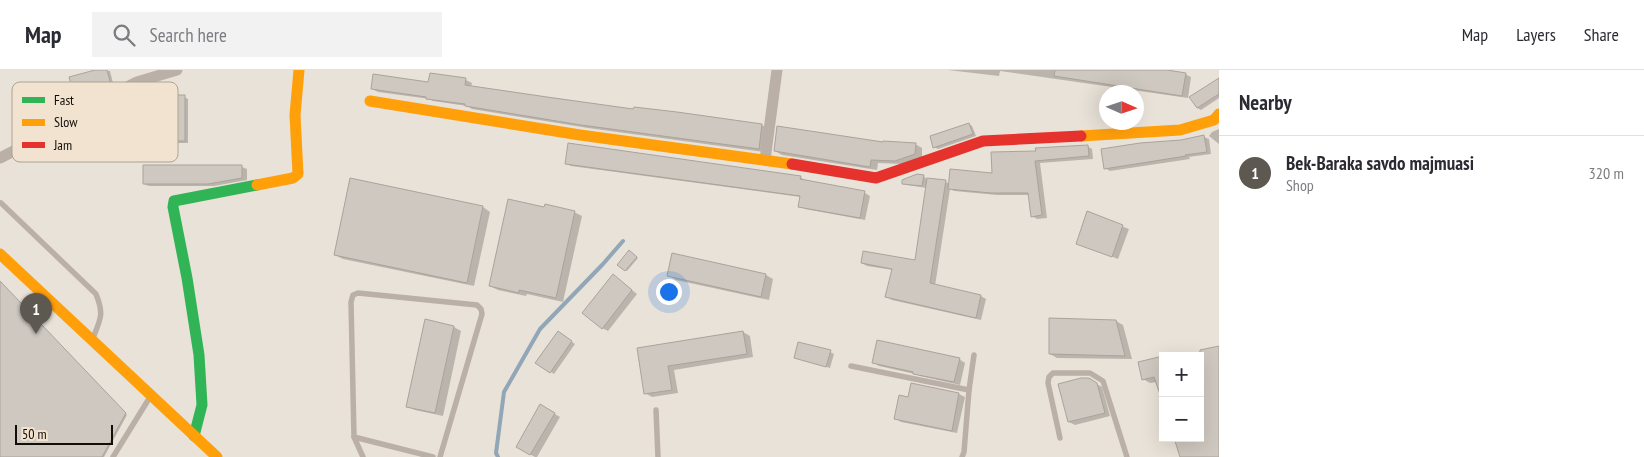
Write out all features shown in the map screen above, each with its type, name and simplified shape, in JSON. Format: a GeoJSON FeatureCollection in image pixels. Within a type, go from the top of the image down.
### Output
{"type":"FeatureCollection","features":[{"type":"Feature","properties":{"kind":"street"},"geometry":{"type":"LineString","coordinates":[[137,82],[177,70]]}},
{"type":"Feature","properties":{"kind":"street"},"geometry":{"type":"LineString","coordinates":[[194,436],[202,405],[199,356],[187,278],[173,207],[174,201],[293,178],[298,174],[295,115],[299,70]]}},
{"type":"Feature","properties":{"kind":"street"},"geometry":{"type":"LineString","coordinates":[[765,160],[777,70]]}},
{"type":"Feature","properties":{"kind":"street"},"geometry":{"type":"LineString","coordinates":[[370,101],[580,135],[765,160],[876,178],[983,142],[1180,130],[1214,120],[1219,114]]}},
{"type":"Feature","properties":{"kind":"street"},"geometry":{"type":"LineString","coordinates":[[0,158],[12,152]]}},
{"type":"Feature","properties":{"kind":"street"},"geometry":{"type":"LineString","coordinates":[[0,254],[150,396],[218,457]]}},
{"type":"Feature","properties":{"kind":"lane"},"geometry":{"type":"LineString","coordinates":[[1,203],[96,294],[101,308],[101,319],[92,341]]}},
{"type":"Feature","properties":{"kind":"lane"},"geometry":{"type":"LineString","coordinates":[[363,457],[354,437],[351,302],[353,295],[358,293],[478,305],[481,309],[482,314],[440,457]]}},
{"type":"Feature","properties":{"kind":"lane"},"geometry":{"type":"LineString","coordinates":[[962,457],[974,355]]}},
{"type":"Feature","properties":{"kind":"lane"},"geometry":{"type":"LineString","coordinates":[[851,366],[969,390]]}},
{"type":"Feature","properties":{"kind":"lane"},"geometry":{"type":"LineString","coordinates":[[1060,438],[1048,382],[1049,377],[1053,373],[1090,373],[1103,380],[1127,457]]}},
{"type":"Feature","properties":{"kind":"lane"},"geometry":{"type":"LineString","coordinates":[[113,457],[150,396]]}},
{"type":"Feature","properties":{"kind":"lane"},"geometry":{"type":"LineString","coordinates":[[656,410],[658,457]]}},
{"type":"Feature","properties":{"kind":"lane"},"geometry":{"type":"LineString","coordinates":[[354,437],[433,457]]}},
{"type":"Feature","properties":{"kind":"building"},"geometry":{"type":"Polygon","coordinates":[[[95,70],[107,70],[110,82],[70,82],[69,77],[95,70]]]}},
{"type":"Feature","properties":{"kind":"building"},"geometry":{"type":"Polygon","coordinates":[[[1055,70],[1167,70],[1186,73],[1182,96],[1144,90],[1144,85],[1112,85],[1054,76],[1055,70]]]}},
{"type":"Feature","properties":{"kind":"building"},"geometry":{"type":"Polygon","coordinates":[[[430,73],[466,78],[465,85],[633,109],[634,107],[677,112],[762,124],[759,149],[581,125],[371,89],[373,74],[428,82],[430,73]]]}},
{"type":"Feature","properties":{"kind":"building"},"geometry":{"type":"Polygon","coordinates":[[[1219,78],[1219,94],[1197,108],[1189,97],[1219,78]]]}},
{"type":"Feature","properties":{"kind":"building"},"geometry":{"type":"Polygon","coordinates":[[[178,95],[185,95],[185,141],[178,141],[178,95]]]}},
{"type":"Feature","properties":{"kind":"building"},"geometry":{"type":"Polygon","coordinates":[[[969,123],[973,134],[933,148],[930,136],[969,123]]]}},
{"type":"Feature","properties":{"kind":"building"},"geometry":{"type":"Polygon","coordinates":[[[777,126],[883,142],[916,143],[915,154],[895,161],[871,160],[870,167],[774,151],[777,126]]]}},
{"type":"Feature","properties":{"kind":"building"},"geometry":{"type":"Polygon","coordinates":[[[1204,135],[1207,152],[1104,169],[1101,149],[1140,143],[1181,140],[1204,135]]]}},
{"type":"Feature","properties":{"kind":"building"},"geometry":{"type":"Polygon","coordinates":[[[568,143],[801,176],[800,179],[865,191],[860,218],[798,207],[800,196],[565,164],[568,143]]]}},
{"type":"Feature","properties":{"kind":"building"},"geometry":{"type":"Polygon","coordinates":[[[1088,145],[1089,156],[1035,161],[1042,215],[1031,217],[1028,193],[991,193],[948,189],[950,169],[992,173],[991,152],[1036,151],[1035,148],[1088,145]]]}},
{"type":"Feature","properties":{"kind":"building"},"geometry":{"type":"Polygon","coordinates":[[[143,165],[242,165],[242,178],[208,184],[143,184],[143,165]]]}},
{"type":"Feature","properties":{"kind":"building"},"geometry":{"type":"Polygon","coordinates":[[[917,174],[924,175],[922,186],[902,184],[902,180],[917,174]]]}},
{"type":"Feature","properties":{"kind":"building"},"geometry":{"type":"Polygon","coordinates":[[[350,178],[483,206],[467,283],[334,255],[350,178]]]}},
{"type":"Feature","properties":{"kind":"building"},"geometry":{"type":"Polygon","coordinates":[[[927,178],[946,180],[930,283],[981,295],[976,318],[885,297],[892,269],[861,263],[863,251],[915,260],[927,178]]]}},
{"type":"Feature","properties":{"kind":"building"},"geometry":{"type":"Polygon","coordinates":[[[508,199],[544,207],[545,204],[575,211],[556,298],[519,290],[519,293],[489,286],[508,199]]]}},
{"type":"Feature","properties":{"kind":"building"},"geometry":{"type":"Polygon","coordinates":[[[1087,211],[1123,225],[1112,257],[1076,244],[1087,211]]]}},
{"type":"Feature","properties":{"kind":"building"},"geometry":{"type":"Polygon","coordinates":[[[629,250],[637,257],[625,271],[617,265],[629,250]]]}},
{"type":"Feature","properties":{"kind":"building"},"geometry":{"type":"Polygon","coordinates":[[[672,253],[766,274],[761,297],[667,276],[672,253]]]}},
{"type":"Feature","properties":{"kind":"building"},"geometry":{"type":"Polygon","coordinates":[[[613,274],[632,290],[602,329],[582,313],[613,274]]]}},
{"type":"Feature","properties":{"kind":"building"},"geometry":{"type":"Polygon","coordinates":[[[0,281],[126,413],[102,457],[0,457],[0,281]]]}},
{"type":"Feature","properties":{"kind":"building"},"geometry":{"type":"Polygon","coordinates":[[[1049,318],[1116,320],[1125,356],[1049,354],[1049,318]]]}},
{"type":"Feature","properties":{"kind":"building"},"geometry":{"type":"Polygon","coordinates":[[[425,319],[454,326],[435,413],[406,407],[425,319]]]}},
{"type":"Feature","properties":{"kind":"building"},"geometry":{"type":"Polygon","coordinates":[[[558,331],[572,341],[550,373],[535,363],[558,331]]]}},
{"type":"Feature","properties":{"kind":"building"},"geometry":{"type":"Polygon","coordinates":[[[743,331],[747,354],[668,366],[672,390],[644,394],[637,348],[743,331]]]}},
{"type":"Feature","properties":{"kind":"building"},"geometry":{"type":"Polygon","coordinates":[[[877,340],[960,358],[954,382],[872,363],[877,340]]]}},
{"type":"Feature","properties":{"kind":"building"},"geometry":{"type":"Polygon","coordinates":[[[798,342],[831,350],[826,367],[794,358],[798,342]]]}},
{"type":"Feature","properties":{"kind":"building"},"geometry":{"type":"Polygon","coordinates":[[[1219,346],[1219,457],[1180,457],[1175,442],[1204,442],[1204,352],[1200,352],[1200,350],[1219,346]]]}},
{"type":"Feature","properties":{"kind":"building"},"geometry":{"type":"Polygon","coordinates":[[[1159,357],[1159,391],[1154,377],[1142,380],[1138,362],[1159,357]]]}},
{"type":"Feature","properties":{"kind":"building"},"geometry":{"type":"Polygon","coordinates":[[[1081,378],[1089,378],[1097,383],[1105,413],[1068,422],[1058,384],[1081,378]]]}},
{"type":"Feature","properties":{"kind":"building"},"geometry":{"type":"Polygon","coordinates":[[[911,383],[959,393],[952,431],[894,419],[899,395],[908,397],[911,383]]]}},
{"type":"Feature","properties":{"kind":"building"},"geometry":{"type":"Polygon","coordinates":[[[540,404],[555,413],[530,455],[516,447],[540,404]]]}},
{"type":"Feature","properties":{"kind":"waterway"},"geometry":{"type":"LineString","coordinates":[[498,457],[496,453],[504,392],[540,329],[623,241]]}},
{"type":"Feature","properties":{"kind":"traffic: fast"},"geometry":{"type":"LineString","coordinates":[[194,436],[202,405],[199,355],[187,278],[173,207],[174,201],[257,185]]}},
{"type":"Feature","properties":{"kind":"traffic: slow"},"geometry":{"type":"LineString","coordinates":[[257,185],[293,178],[298,174],[295,115],[299,70]]}},
{"type":"Feature","properties":{"kind":"traffic: slow"},"geometry":{"type":"LineString","coordinates":[[370,101],[580,135],[792,164]]}},
{"type":"Feature","properties":{"kind":"traffic: slow"},"geometry":{"type":"LineString","coordinates":[[1081,136],[1180,130],[1214,120],[1219,114]]}},
{"type":"Feature","properties":{"kind":"traffic: slow"},"geometry":{"type":"LineString","coordinates":[[0,254],[217,457]]}},
{"type":"Feature","properties":{"kind":"traffic: jam"},"geometry":{"type":"LineString","coordinates":[[792,164],[876,178],[983,141],[1081,136]]}},
{"type":"Feature","properties":{"kind":"place","name":"Bek-Baraka savdo majmuasi"},"geometry":{"type":"Point","coordinates":[36,334]}}]}
